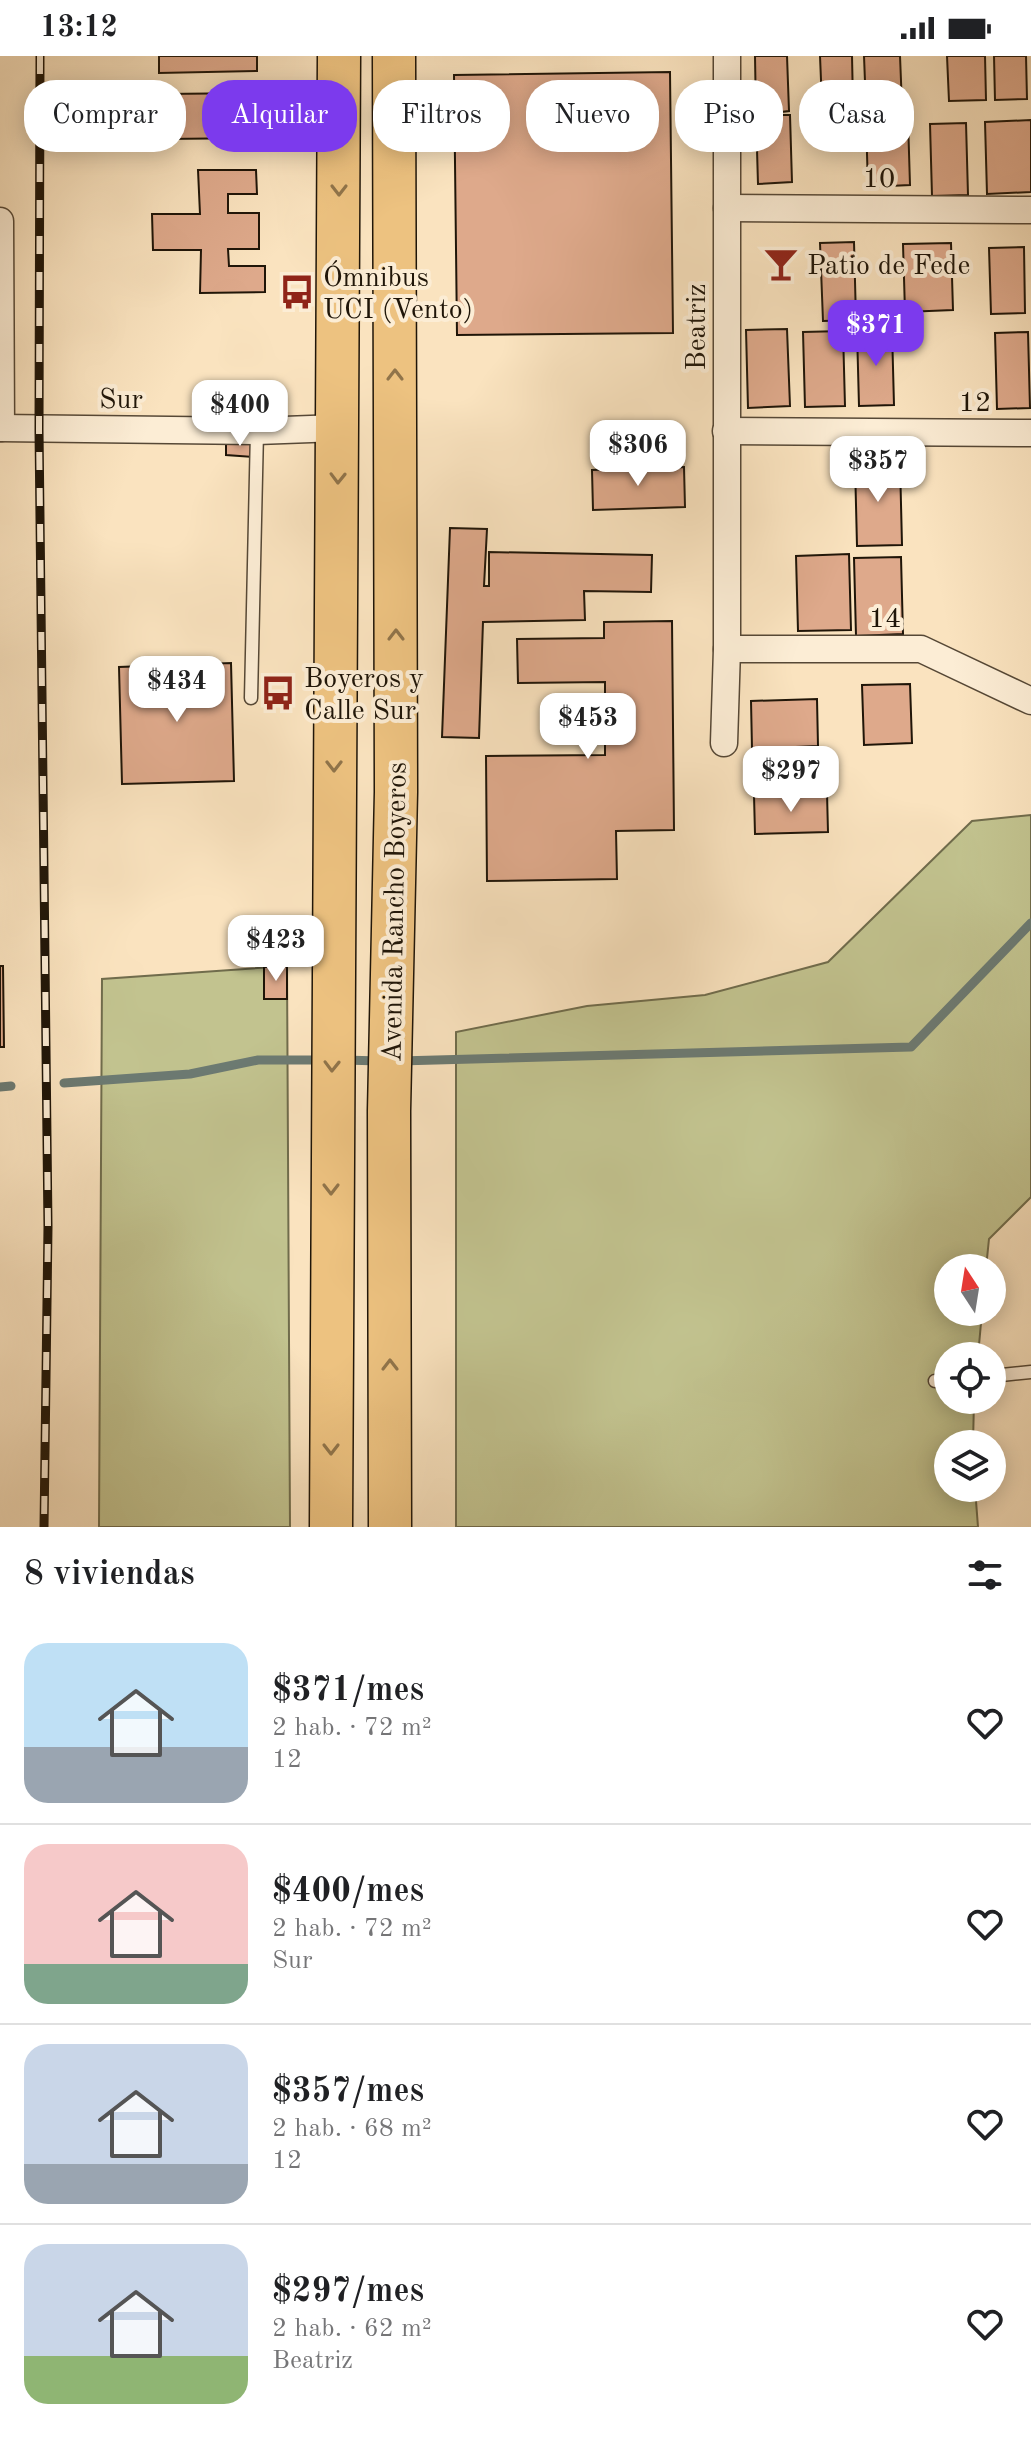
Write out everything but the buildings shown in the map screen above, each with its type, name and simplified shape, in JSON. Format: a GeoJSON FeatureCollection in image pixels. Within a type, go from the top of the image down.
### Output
{"type":"FeatureCollection","features":[{"type":"Feature","properties":{"kind":"highway","name":"Avenida Rancho Boyeros"},"geometry":{"type":"LineString","coordinates":[[331,1527],[339,56]]}},
{"type":"Feature","properties":{"kind":"highway","name":"Avenida Rancho Boyeros"},"geometry":{"type":"LineString","coordinates":[[390,1527],[389,1111],[396,792],[394,56]]}},
{"type":"Feature","properties":{"kind":"street","name":"Beatriz"},"geometry":{"type":"LineString","coordinates":[[724,743],[727,649],[727,56]]}},
{"type":"Feature","properties":{"kind":"street","name":"10"},"geometry":{"type":"LineString","coordinates":[[727,208],[1031,210]]}},
{"type":"Feature","properties":{"kind":"street"},"geometry":{"type":"LineString","coordinates":[[0,221],[1,428]]}},
{"type":"Feature","properties":{"kind":"street","name":"Sur"},"geometry":{"type":"LineString","coordinates":[[1,428],[257,431],[338,428]]}},
{"type":"Feature","properties":{"kind":"street","name":"12"},"geometry":{"type":"LineString","coordinates":[[726,431],[1031,433]]}},
{"type":"Feature","properties":{"kind":"street","name":"14"},"geometry":{"type":"LineString","coordinates":[[727,649],[921,649],[1031,701]]}},
{"type":"Feature","properties":{"kind":"lane"},"geometry":{"type":"LineString","coordinates":[[251,698],[257,431]]}},
{"type":"Feature","properties":{"kind":"lane"},"geometry":{"type":"LineString","coordinates":[[1006,1375],[1031,1372]]}},
{"type":"Feature","properties":{"kind":"green space"},"geometry":{"type":"Polygon","coordinates":[[[1031,815],[1031,1197],[989,1239],[987,1254],[934,1254],[934,1326],[981,1326],[979,1342],[934,1342],[934,1414],[974,1414],[973,1430],[934,1430],[934,1502],[976,1502],[978,1527],[456,1527],[456,1032],[587,1006],[705,995],[828,962],[972,821],[1031,815]]]}},
{"type":"Feature","properties":{"kind":"green space"},"geometry":{"type":"Polygon","coordinates":[[[287,966],[290,1527],[99,1527],[102,979],[287,966]]]}},
{"type":"Feature","properties":{"kind":"waterway"},"geometry":{"type":"LineString","coordinates":[[399,1061],[911,1047],[1031,923]]}},
{"type":"Feature","properties":{"kind":"waterway"},"geometry":{"type":"LineString","coordinates":[[64,1083],[190,1074],[258,1060],[325,1060]]}},
{"type":"Feature","properties":{"kind":"waterway"},"geometry":{"type":"LineString","coordinates":[[343,1060],[381,1061]]}},
{"type":"Feature","properties":{"kind":"waterway"},"geometry":{"type":"LineString","coordinates":[[0,1087],[11,1086]]}},
{"type":"Feature","properties":{"kind":"railway"},"geometry":{"type":"LineString","coordinates":[[40,56],[39,430],[48,1227],[44,1527]]}},
{"type":"Feature","properties":{"kind":"place","name":"Patio de Fede"},"geometry":{"type":"Point","coordinates":[781,264]}},
{"type":"Feature","properties":{"kind":"place","name":"Ómnibus UCI (Vento)"},"geometry":{"type":"Point","coordinates":[297,292]}},
{"type":"Feature","properties":{"kind":"place","name":"Boyeros y Calle Sur"},"geometry":{"type":"Point","coordinates":[278,693]}}]}
